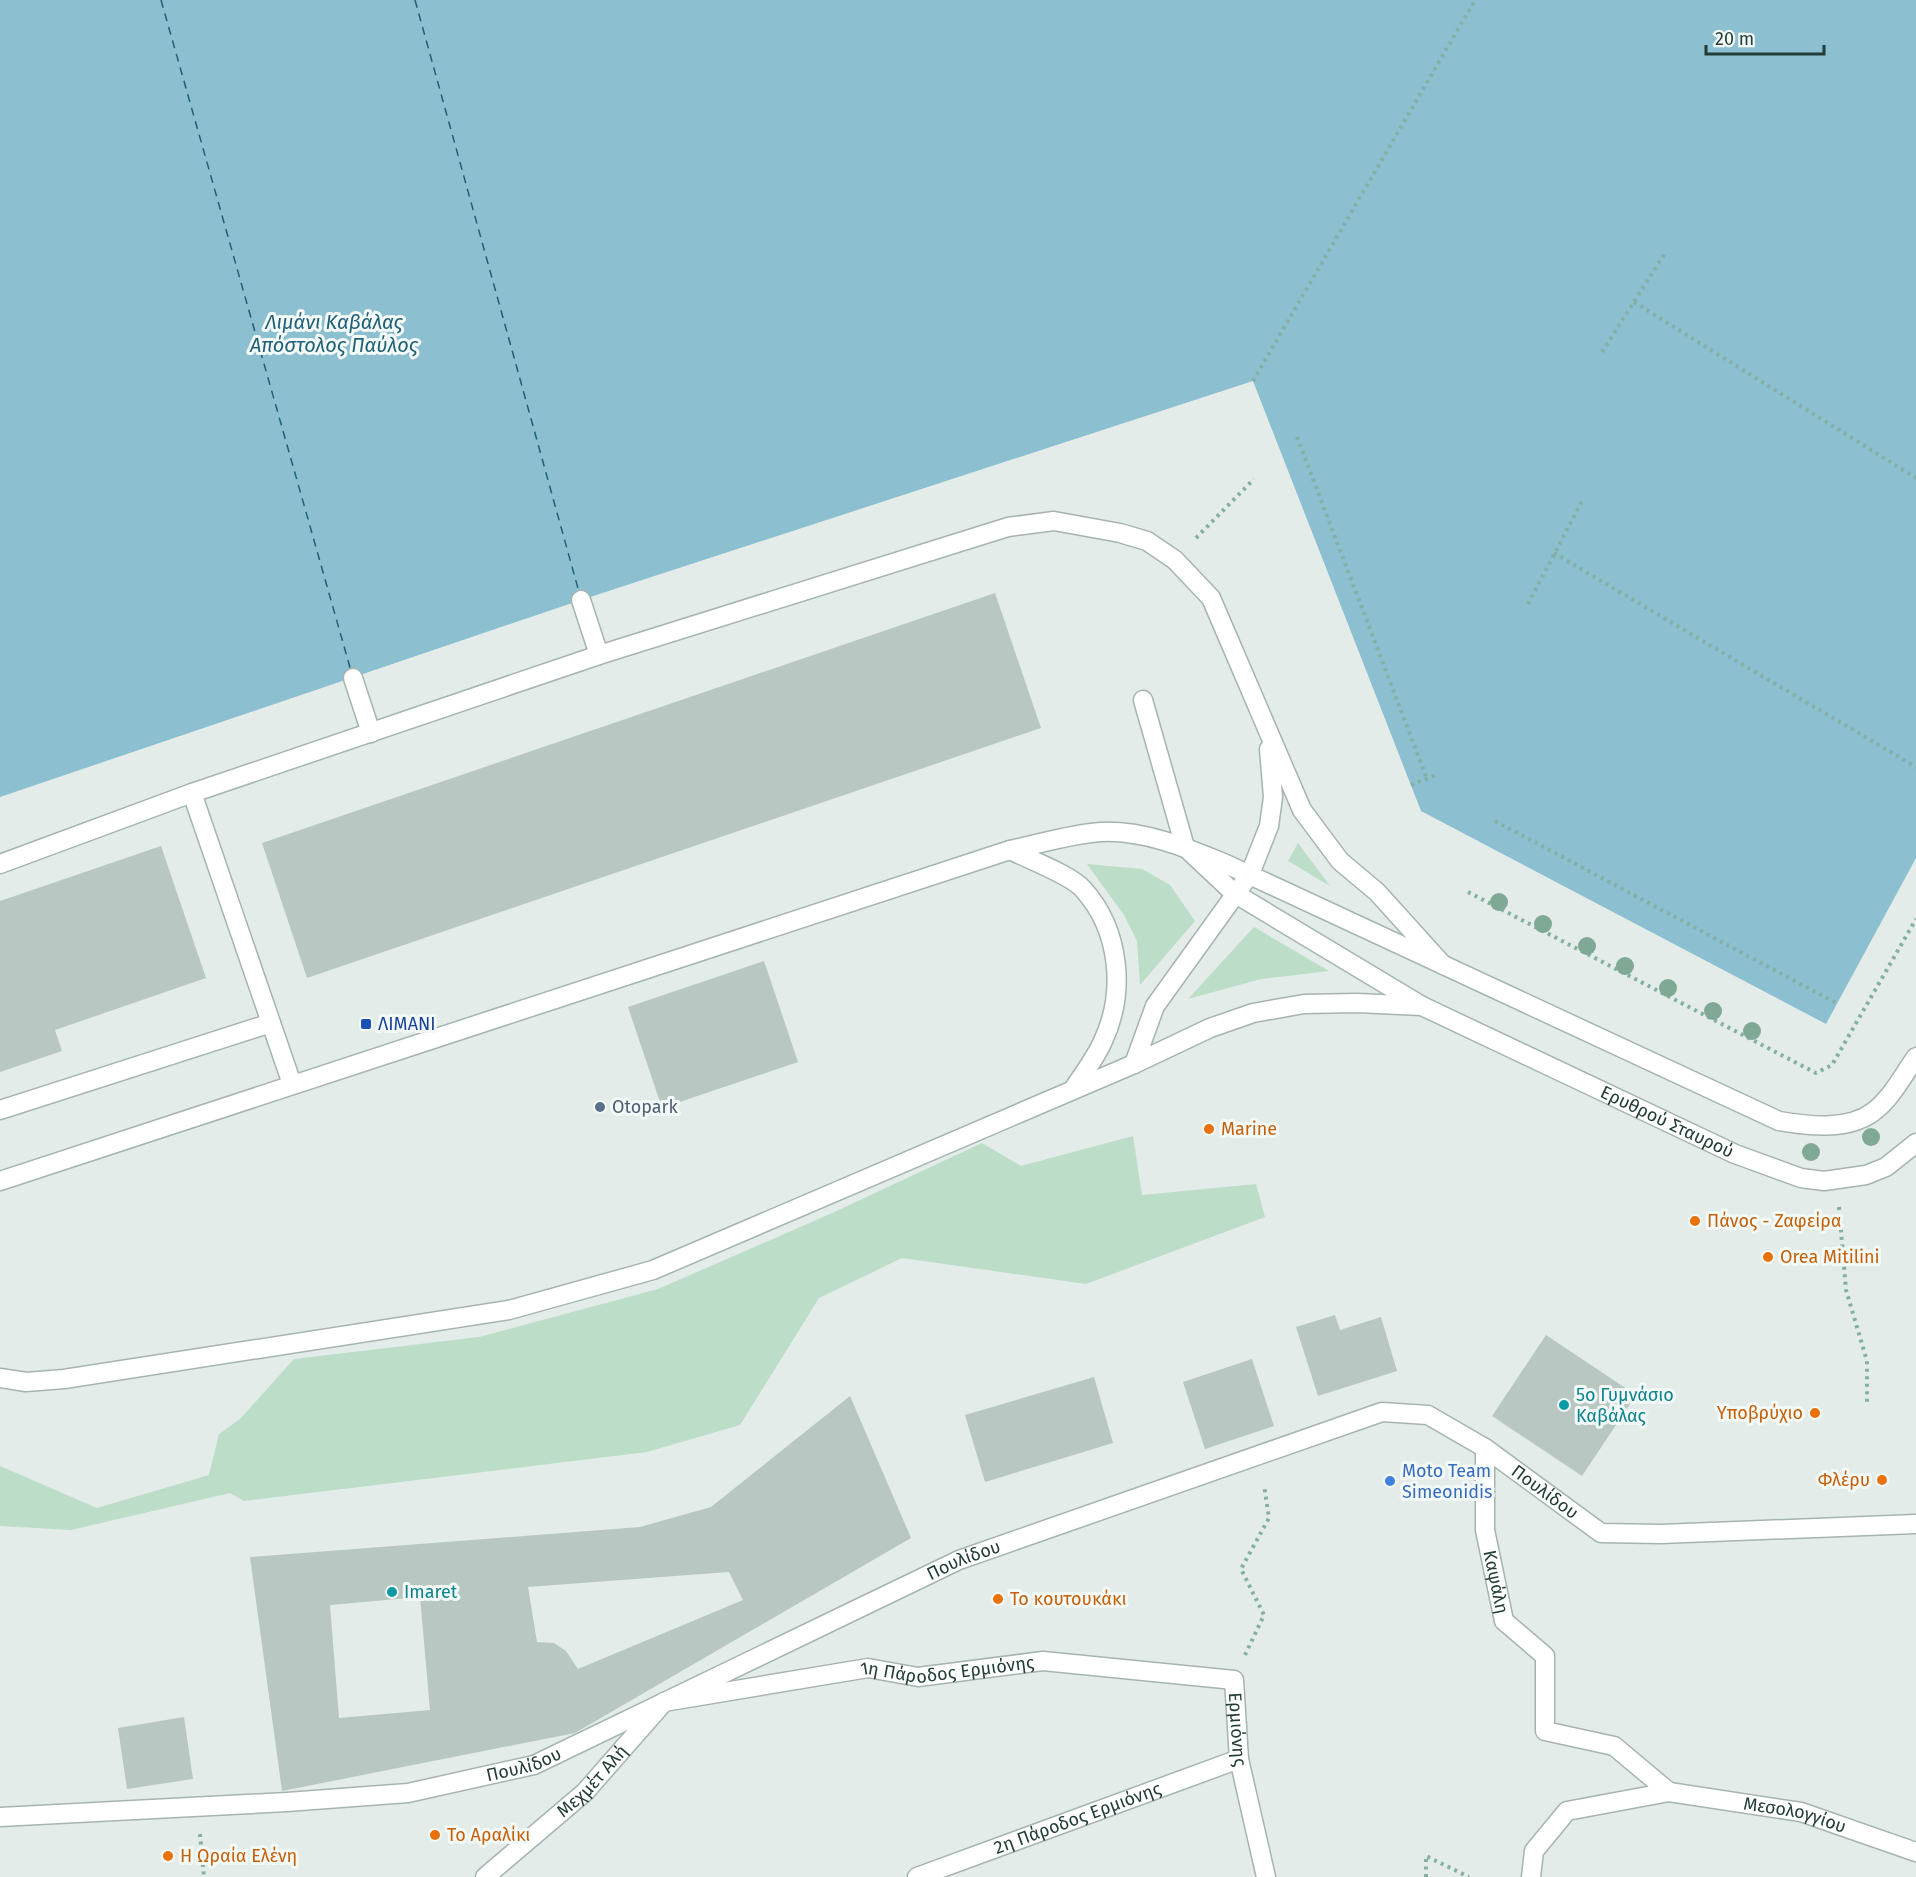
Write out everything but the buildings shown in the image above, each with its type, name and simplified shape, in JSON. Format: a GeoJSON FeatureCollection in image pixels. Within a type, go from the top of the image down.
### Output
{"type":"FeatureCollection","features":[{"type":"Feature","properties":{"kind":"street"},"geometry":{"type":"LineString","coordinates":[[0,864],[192,794],[599,655],[1008,527],[1054,521],[1120,533],[1147,541],[1175,560],[1211,598],[1302,810],[1334,852],[1377,892],[1444,966]]}},
{"type":"Feature","properties":{"kind":"street"},"geometry":{"type":"LineString","coordinates":[[581,600],[599,655]]}},
{"type":"Feature","properties":{"kind":"street"},"geometry":{"type":"LineString","coordinates":[[353,678],[370,733]]}},
{"type":"Feature","properties":{"kind":"street"},"geometry":{"type":"LineString","coordinates":[[1143,700],[1185,847]]}},
{"type":"Feature","properties":{"kind":"street"},"geometry":{"type":"LineString","coordinates":[[1134,1064],[1155,1006],[1234,893],[1250,874],[1269,826],[1273,797],[1268,735]]}},
{"type":"Feature","properties":{"kind":"street"},"geometry":{"type":"LineString","coordinates":[[192,794],[292,1084]]}},
{"type":"Feature","properties":{"kind":"street"},"geometry":{"type":"LineString","coordinates":[[0,1181],[1010,850],[1101,832],[1137,834],[1185,847],[1250,874],[1779,1121],[1817,1126],[1857,1120],[1874,1112],[1888,1097],[1916,1057]]}},
{"type":"Feature","properties":{"kind":"street","name":"Ερυθρού Σταυρού"},"geometry":{"type":"LineString","coordinates":[[1185,847],[1234,893],[1422,1006],[1735,1154],[1801,1178],[1837,1180],[1866,1175],[1886,1167],[1916,1143]]}},
{"type":"Feature","properties":{"kind":"street"},"geometry":{"type":"LineString","coordinates":[[1010,850],[1083,887],[1103,919],[1117,956],[1116,997],[1104,1040],[1074,1088]]}},
{"type":"Feature","properties":{"kind":"street"},"geometry":{"type":"LineString","coordinates":[[0,1378],[26,1382],[64,1379],[508,1310],[653,1270],[1134,1064],[1210,1028],[1253,1013],[1304,1004],[1358,1003],[1422,1006]]}},
{"type":"Feature","properties":{"kind":"street"},"geometry":{"type":"LineString","coordinates":[[0,1110],[271,1023]]}},
{"type":"Feature","properties":{"kind":"street","name":"Πουλίδου"},"geometry":{"type":"LineString","coordinates":[[0,1817],[408,1793],[534,1765],[959,1560],[1382,1412],[1428,1415],[1485,1448],[1601,1533],[1661,1534],[1916,1524]]}},
{"type":"Feature","properties":{"kind":"street","name":"Καψάλη"},"geometry":{"type":"LineString","coordinates":[[1485,1448],[1485,1530],[1504,1620],[1545,1656],[1545,1731],[1614,1746],[1669,1792]]}},
{"type":"Feature","properties":{"kind":"street","name":"1η Πάροδος Ερμιόνης"},"geometry":{"type":"LineString","coordinates":[[664,1702],[868,1668],[918,1677],[1043,1661],[1234,1680]]}},
{"type":"Feature","properties":{"kind":"street","name":"Ερμιόνης"},"geometry":{"type":"LineString","coordinates":[[1234,1680],[1239,1759],[1266,1877]]}},
{"type":"Feature","properties":{"kind":"street","name":"Μεχμέτ Αλή"},"geometry":{"type":"LineString","coordinates":[[485,1877],[585,1792],[664,1702]]}},
{"type":"Feature","properties":{"kind":"street","name":"2η Πάροδος Ερμιόνης"},"geometry":{"type":"LineString","coordinates":[[917,1877],[1239,1759]]}},
{"type":"Feature","properties":{"kind":"street"},"geometry":{"type":"LineString","coordinates":[[1531,1877],[1534,1851],[1567,1811],[1669,1792]]}},
{"type":"Feature","properties":{"kind":"street","name":"Μεσολογγίου"},"geometry":{"type":"LineString","coordinates":[[1669,1792],[1801,1812],[1916,1852]]}},
{"type":"Feature","properties":{"kind":"path"},"geometry":{"type":"LineString","coordinates":[[1253,381],[1474,0]]}},
{"type":"Feature","properties":{"kind":"path"},"geometry":{"type":"LineString","coordinates":[[1602,352],[1665,253]]}},
{"type":"Feature","properties":{"kind":"path"},"geometry":{"type":"LineString","coordinates":[[1634,302],[1916,478]]}},
{"type":"Feature","properties":{"kind":"path"},"geometry":{"type":"LineString","coordinates":[[1297,437],[1427,779]]}},
{"type":"Feature","properties":{"kind":"path"},"geometry":{"type":"LineString","coordinates":[[1175,560],[1254,479]]}},
{"type":"Feature","properties":{"kind":"path"},"geometry":{"type":"LineString","coordinates":[[1528,604],[1582,501]]}},
{"type":"Feature","properties":{"kind":"path"},"geometry":{"type":"LineString","coordinates":[[1554,553],[1916,767]]}},
{"type":"Feature","properties":{"kind":"path"},"geometry":{"type":"LineString","coordinates":[[1411,785],[1436,775]]}},
{"type":"Feature","properties":{"kind":"path"},"geometry":{"type":"LineString","coordinates":[[1495,820],[1839,1004]]}},
{"type":"Feature","properties":{"kind":"path"},"geometry":{"type":"LineString","coordinates":[[1468,892],[1816,1073],[1832,1065],[1916,919]]}},
{"type":"Feature","properties":{"kind":"path"},"geometry":{"type":"LineString","coordinates":[[1837,1180],[1846,1290],[1867,1361],[1867,1404]]}},
{"type":"Feature","properties":{"kind":"path","name":"Ερμιόνης"},"geometry":{"type":"LineString","coordinates":[[1234,1680],[1264,1615],[1241,1569],[1269,1518],[1258,1455]]}},
{"type":"Feature","properties":{"kind":"path"},"geometry":{"type":"LineString","coordinates":[[197,1807],[204,1877]]}},
{"type":"Feature","properties":{"kind":"path"},"geometry":{"type":"LineString","coordinates":[[1426,1877],[1426,1856],[1469,1877]]}},
{"type":"Feature","properties":{"kind":"green space"},"geometry":{"type":"Polygon","coordinates":[[[1298,843],[1330,886],[1288,861],[1298,843]]]}},
{"type":"Feature","properties":{"kind":"green space"},"geometry":{"type":"Polygon","coordinates":[[[1087,864],[1142,869],[1170,885],[1195,921],[1140,985],[1137,941],[1124,915],[1087,864]]]}},
{"type":"Feature","properties":{"kind":"green space"},"geometry":{"type":"Polygon","coordinates":[[[1254,927],[1329,971],[1261,979],[1188,999],[1254,927]]]}},
{"type":"Feature","properties":{"kind":"green space"},"geometry":{"type":"Polygon","coordinates":[[[1133,1136],[1142,1195],[1256,1184],[1265,1217],[1086,1284],[902,1258],[819,1298],[740,1425],[647,1452],[244,1501],[230,1493],[71,1530],[0,1526],[0,1466],[97,1508],[209,1475],[219,1434],[240,1419],[294,1359],[479,1337],[658,1289],[830,1214],[982,1143],[1021,1166],[1133,1136]]]}},
{"type":"Feature","properties":{"kind":"water","name":"Λιμάνι Καβάλας Απόστολος Παύλος"},"geometry":{"type":"Polygon","coordinates":[[[0,0],[1916,0],[1916,858],[1826,1024],[1421,811],[1253,381],[581,600],[0,797],[0,0]]]}},
{"type":"Feature","properties":{"kind":"ferry route"},"geometry":{"type":"LineString","coordinates":[[161,0],[351,671]]}},
{"type":"Feature","properties":{"kind":"ferry route"},"geometry":{"type":"LineString","coordinates":[[415,0],[579,592]]}},
{"type":"Feature","properties":{"kind":"place","name":"ΛΙΜΑΝΙ"},"geometry":{"type":"Point","coordinates":[366,1024]}},
{"type":"Feature","properties":{"kind":"place","name":"Otopark"},"geometry":{"type":"Point","coordinates":[600,1107]}},
{"type":"Feature","properties":{"kind":"place","name":"Marine"},"geometry":{"type":"Point","coordinates":[1209,1129]}},
{"type":"Feature","properties":{"kind":"place","name":"Πάνος - Ζαφείρα"},"geometry":{"type":"Point","coordinates":[1695,1221]}},
{"type":"Feature","properties":{"kind":"place","name":"Orea Mitilini"},"geometry":{"type":"Point","coordinates":[1768,1257]}},
{"type":"Feature","properties":{"kind":"place","name":"5ο Γυμνάσιο Καβάλας"},"geometry":{"type":"Point","coordinates":[1564,1405]}},
{"type":"Feature","properties":{"kind":"place","name":"Υποβρύχιο"},"geometry":{"type":"Point","coordinates":[1815,1413]}},
{"type":"Feature","properties":{"kind":"place","name":"Φλέρυ"},"geometry":{"type":"Point","coordinates":[1882,1480]}},
{"type":"Feature","properties":{"kind":"place","name":"Moto Team Simeonidis"},"geometry":{"type":"Point","coordinates":[1390,1481]}},
{"type":"Feature","properties":{"kind":"place","name":"Imaret"},"geometry":{"type":"Point","coordinates":[392,1592]}},
{"type":"Feature","properties":{"kind":"place","name":"Το κουτουκάκι"},"geometry":{"type":"Point","coordinates":[998,1599]}},
{"type":"Feature","properties":{"kind":"place","name":"Το Αραλίκι"},"geometry":{"type":"Point","coordinates":[435,1835]}},
{"type":"Feature","properties":{"kind":"place","name":"Η Ωραία Ελένη"},"geometry":{"type":"Point","coordinates":[168,1856]}}]}
